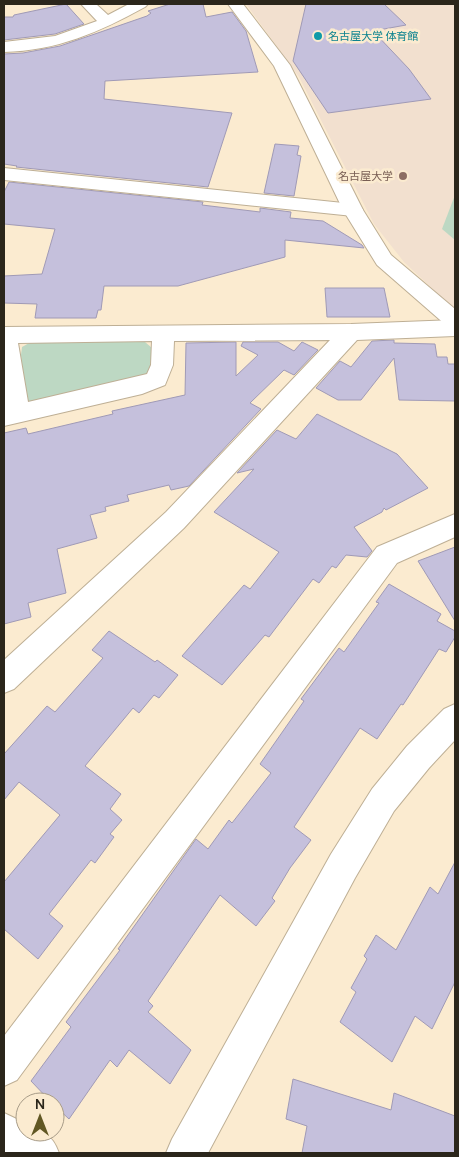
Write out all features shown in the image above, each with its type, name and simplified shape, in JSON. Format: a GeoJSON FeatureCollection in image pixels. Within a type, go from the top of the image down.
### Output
{"type":"FeatureCollection","features":[{"type":"Feature","properties":{"kind":"street"},"geometry":{"type":"LineString","coordinates":[[88,4],[108,22]]}},
{"type":"Feature","properties":{"kind":"street"},"geometry":{"type":"LineString","coordinates":[[4,47],[28,47],[57,42],[108,22],[140,4]]}},
{"type":"Feature","properties":{"kind":"street"},"geometry":{"type":"LineString","coordinates":[[235,4],[282,65],[353,210],[384,260],[455,321]]}},
{"type":"Feature","properties":{"kind":"street"},"geometry":{"type":"LineString","coordinates":[[4,174],[353,210]]}},
{"type":"Feature","properties":{"kind":"street"},"geometry":{"type":"LineString","coordinates":[[163,334],[162,365],[157,379],[142,385],[11,415],[5,335],[352,332],[455,328]]}},
{"type":"Feature","properties":{"kind":"street"},"geometry":{"type":"LineString","coordinates":[[4,679],[175,520],[352,332]]}},
{"type":"Feature","properties":{"kind":"street"},"geometry":{"type":"LineString","coordinates":[[4,1067],[387,555],[455,525]]}},
{"type":"Feature","properties":{"kind":"street"},"geometry":{"type":"LineString","coordinates":[[186,1153],[344,866],[383,800],[418,757],[455,719]]}},
{"type":"Feature","properties":{"kind":"street"},"geometry":{"type":"LineString","coordinates":[[4,1133],[38,1153]]}},
{"type":"Feature","properties":{"kind":"shaded area","name":"名古屋大学"},"geometry":{"type":"Polygon","coordinates":[[[246,4],[455,4],[455,310],[404,262],[374,224],[299,77],[246,4]]]}},
{"type":"Feature","properties":{"kind":"green space"},"geometry":{"type":"Polygon","coordinates":[[[455,195],[455,240],[442,229],[455,195]]]}},
{"type":"Feature","properties":{"kind":"green space"},"geometry":{"type":"Polygon","coordinates":[[[31,342],[145,342],[152,348],[150,370],[143,377],[25,407],[21,355],[22,347],[31,342]]]}},
{"type":"Feature","properties":{"kind":"building"},"geometry":{"type":"Polygon","coordinates":[[[66,4],[84,24],[55,34],[4,40],[4,17],[13,17],[14,15],[66,4]]]}},
{"type":"Feature","properties":{"kind":"building"},"geometry":{"type":"Polygon","coordinates":[[[170,4],[203,4],[206,17],[232,12],[246,31],[258,72],[105,81],[104,99],[232,113],[208,187],[16,167],[4,164],[4,54],[23,53],[60,46],[147,16],[151,13],[148,11],[170,4]]]}},
{"type":"Feature","properties":{"kind":"building"},"geometry":{"type":"Polygon","coordinates":[[[306,4],[384,4],[406,25],[373,31],[409,69],[431,99],[328,113],[293,61],[306,4]]]}},
{"type":"Feature","properties":{"kind":"building"},"geometry":{"type":"Polygon","coordinates":[[[275,144],[299,146],[297,155],[301,156],[294,196],[264,193],[275,144]]]}},
{"type":"Feature","properties":{"kind":"building"},"geometry":{"type":"Polygon","coordinates":[[[9,182],[203,202],[202,205],[260,212],[260,208],[291,212],[290,218],[323,221],[364,248],[285,240],[285,257],[178,286],[104,286],[101,310],[98,310],[96,318],[35,318],[37,304],[4,303],[4,276],[42,274],[55,229],[4,224],[4,192],[9,182]]]}},
{"type":"Feature","properties":{"kind":"building"},"geometry":{"type":"Polygon","coordinates":[[[325,288],[384,288],[390,317],[327,317],[325,288]]]}},
{"type":"Feature","properties":{"kind":"building"},"geometry":{"type":"Polygon","coordinates":[[[394,340],[394,343],[435,344],[437,357],[447,357],[448,364],[455,364],[455,401],[399,400],[394,358],[361,400],[338,400],[316,388],[340,361],[351,367],[372,341],[394,340]]]}},
{"type":"Feature","properties":{"kind":"building"},"geometry":{"type":"Polygon","coordinates":[[[236,342],[236,376],[258,355],[241,346],[243,342],[278,342],[294,351],[302,342],[318,350],[294,375],[284,370],[250,403],[261,409],[189,486],[171,490],[169,485],[127,495],[129,501],[105,507],[106,511],[90,515],[97,538],[57,549],[66,593],[28,603],[31,617],[4,624],[4,433],[26,428],[28,434],[113,414],[112,411],[185,395],[186,343],[236,342]]]}},
{"type":"Feature","properties":{"kind":"building"},"geometry":{"type":"Polygon","coordinates":[[[317,414],[397,454],[428,488],[386,510],[384,508],[382,512],[354,527],[372,551],[367,557],[346,555],[336,568],[332,566],[319,583],[313,579],[269,637],[265,635],[222,685],[182,656],[244,585],[250,589],[279,552],[214,512],[254,469],[237,473],[277,430],[296,439],[317,414]]]}},
{"type":"Feature","properties":{"kind":"building"},"geometry":{"type":"Polygon","coordinates":[[[455,547],[455,621],[418,561],[455,547]]]}},
{"type":"Feature","properties":{"kind":"building"},"geometry":{"type":"Polygon","coordinates":[[[389,584],[441,614],[437,621],[455,631],[455,637],[446,652],[439,649],[403,705],[401,704],[377,739],[360,728],[294,827],[311,840],[290,868],[272,898],[275,901],[256,926],[220,895],[148,1001],[153,1006],[148,1012],[191,1050],[170,1084],[129,1050],[117,1067],[110,1060],[69,1119],[65,1115],[65,1092],[41,1092],[31,1081],[71,1027],[66,1022],[120,950],[118,949],[196,839],[208,849],[229,820],[232,823],[271,773],[260,764],[304,701],[301,699],[339,648],[344,652],[379,603],[376,602],[389,584]]]}},
{"type":"Feature","properties":{"kind":"building"},"geometry":{"type":"Polygon","coordinates":[[[109,631],[178,675],[159,698],[154,695],[139,713],[133,708],[85,766],[121,794],[110,809],[122,820],[110,834],[114,837],[95,863],[91,860],[49,914],[63,926],[38,959],[4,929],[4,882],[60,815],[19,782],[4,800],[4,754],[47,706],[55,712],[103,658],[92,650],[109,631]]]}},
{"type":"Feature","properties":{"kind":"building"},"geometry":{"type":"Polygon","coordinates":[[[455,862],[455,982],[432,1029],[415,1016],[392,1062],[340,1022],[356,992],[351,988],[367,959],[364,956],[376,935],[396,950],[430,887],[438,894],[455,862]]]}},
{"type":"Feature","properties":{"kind":"building"},"geometry":{"type":"Polygon","coordinates":[[[293,1079],[391,1110],[394,1093],[455,1116],[455,1153],[302,1153],[307,1126],[286,1119],[293,1079]]]}},
{"type":"Feature","properties":{"kind":"place","name":"名古屋大学 体育館"},"geometry":{"type":"Point","coordinates":[318,36]}},
{"type":"Feature","properties":{"kind":"place","name":"名古屋大学"},"geometry":{"type":"Point","coordinates":[403,176]}}]}
